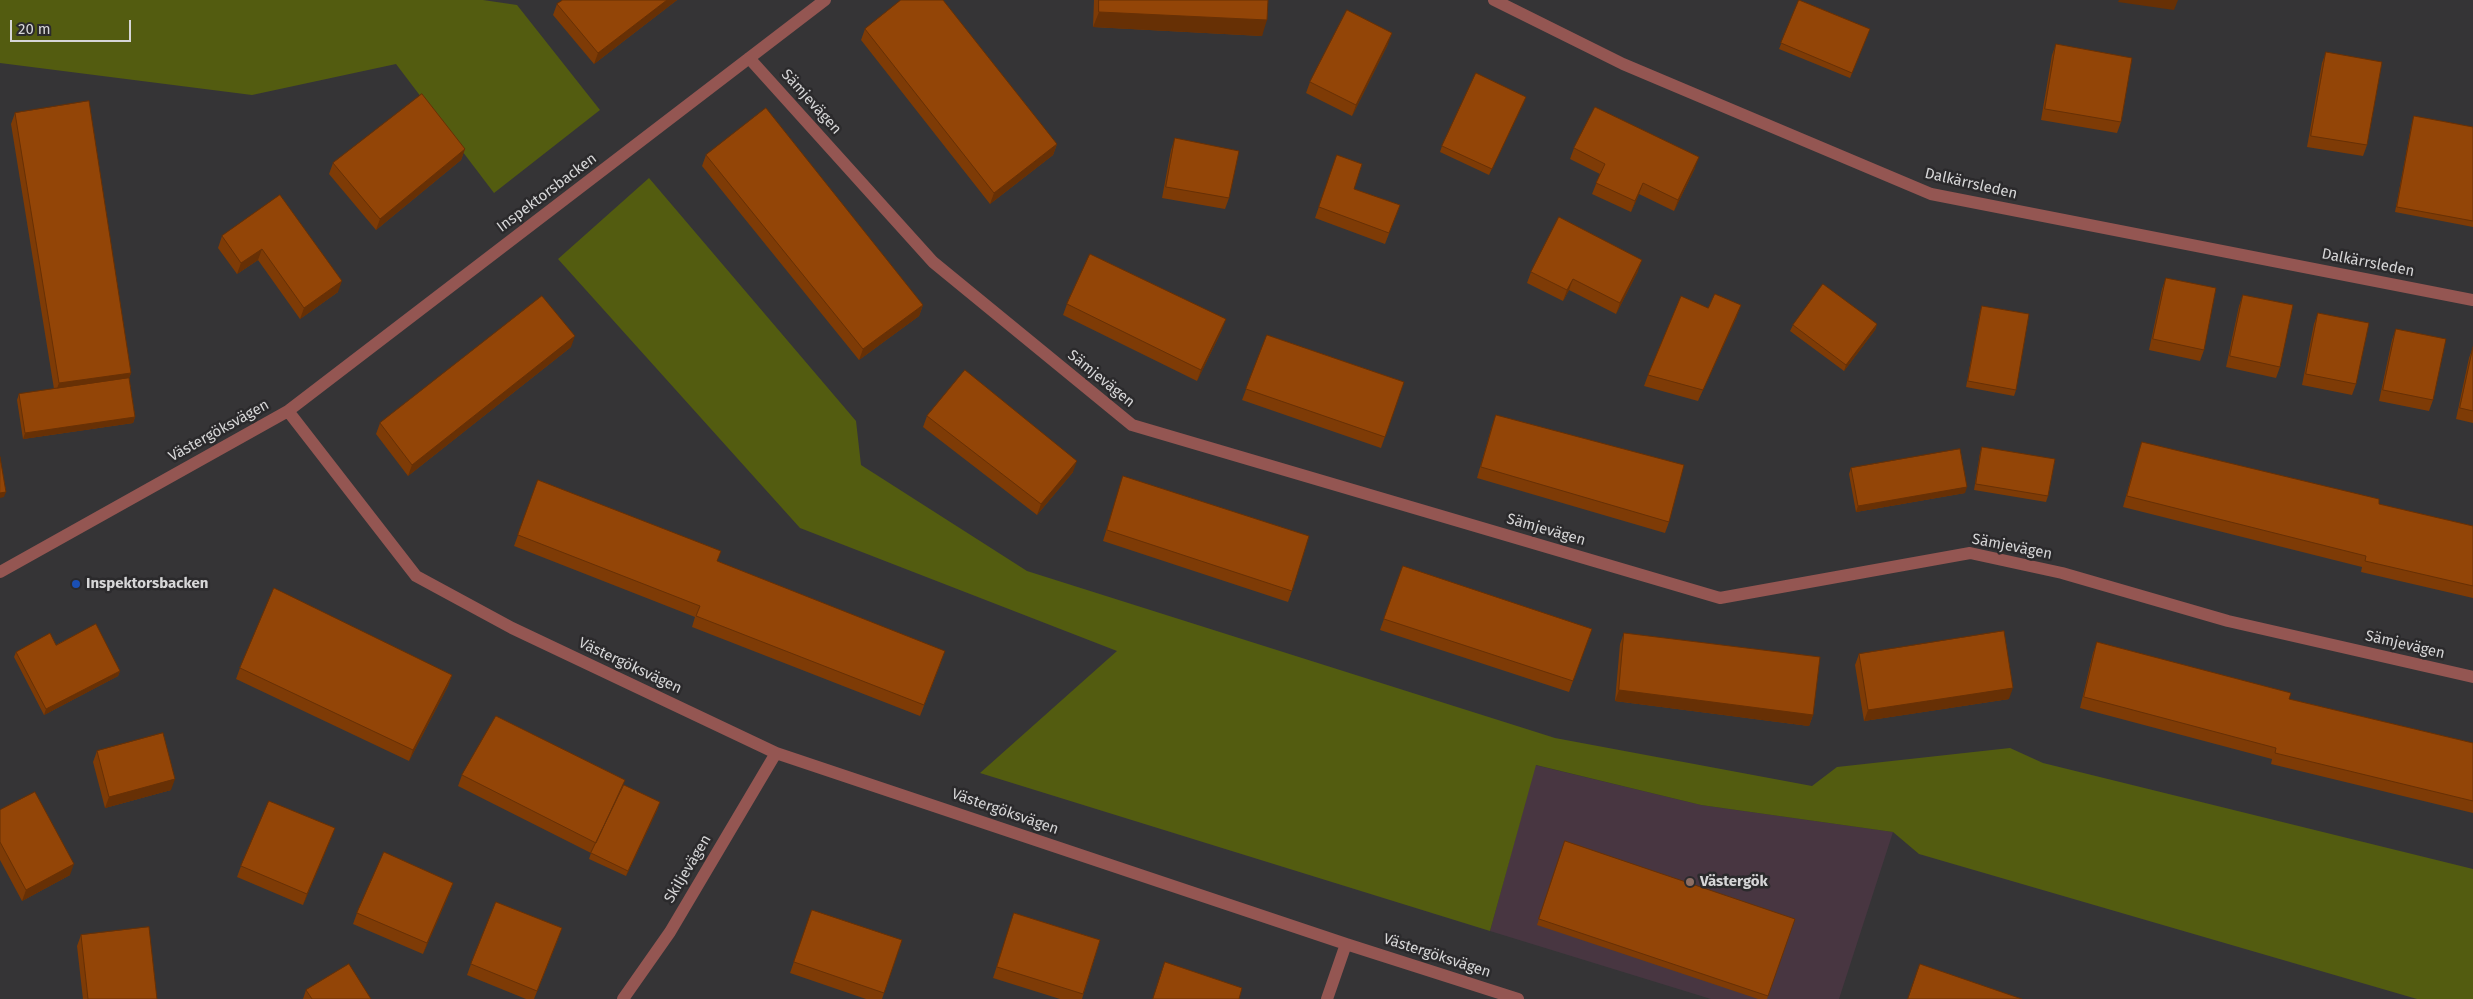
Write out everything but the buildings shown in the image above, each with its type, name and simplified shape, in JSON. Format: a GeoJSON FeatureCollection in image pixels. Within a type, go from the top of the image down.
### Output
{"type":"FeatureCollection","features":[{"type":"Feature","properties":{"kind":"street","name":"Inspektorsbacken"},"geometry":{"type":"LineString","coordinates":[[288,412],[825,0]]}},
{"type":"Feature","properties":{"kind":"street","name":"Dalkärrsleden"},"geometry":{"type":"LineString","coordinates":[[1494,0],[1623,64],[1931,194],[2473,300]]}},
{"type":"Feature","properties":{"kind":"street","name":"Sämjevägen"},"geometry":{"type":"LineString","coordinates":[[750,58],[933,262],[1132,425],[1720,598],[1970,553],[2062,574],[2228,621],[2473,677]]}},
{"type":"Feature","properties":{"kind":"street","name":"Västergöksvägen"},"geometry":{"type":"LineString","coordinates":[[0,572],[288,412],[416,576],[512,628],[776,753],[1346,944],[1518,999]]}},
{"type":"Feature","properties":{"kind":"street","name":"Skiljevägen"},"geometry":{"type":"LineString","coordinates":[[623,999],[670,932],[776,753]]}},
{"type":"Feature","properties":{"kind":"street"},"geometry":{"type":"LineString","coordinates":[[1327,999],[1346,944]]}},
{"type":"Feature","properties":{"kind":"shaded area","name":"Västergök"},"geometry":{"type":"Polygon","coordinates":[[[1535,765],[1701,805],[1893,832],[1839,999],[1711,999],[1490,931],[1535,765]]]}},
{"type":"Feature","properties":{"kind":"green space"},"geometry":{"type":"Polygon","coordinates":[[[0,0],[483,0],[517,5],[600,110],[494,193],[396,64],[252,95],[0,63],[0,0]]]}},
{"type":"Feature","properties":{"kind":"green space"},"geometry":{"type":"Polygon","coordinates":[[[649,178],[856,421],[861,465],[1027,571],[1555,738],[1812,786],[1837,767],[2010,748],[2043,763],[2473,869],[2473,999],[2417,999],[1919,854],[1893,832],[1701,805],[1536,765],[1490,931],[980,773],[1117,651],[800,528],[558,259],[649,178]]]}},
{"type":"Feature","properties":{"kind":"place","name":"Inspektorsbacken"},"geometry":{"type":"Point","coordinates":[76,584]}},
{"type":"Feature","properties":{"kind":"place","name":"Västergök"},"geometry":{"type":"Point","coordinates":[1690,882]}}]}
